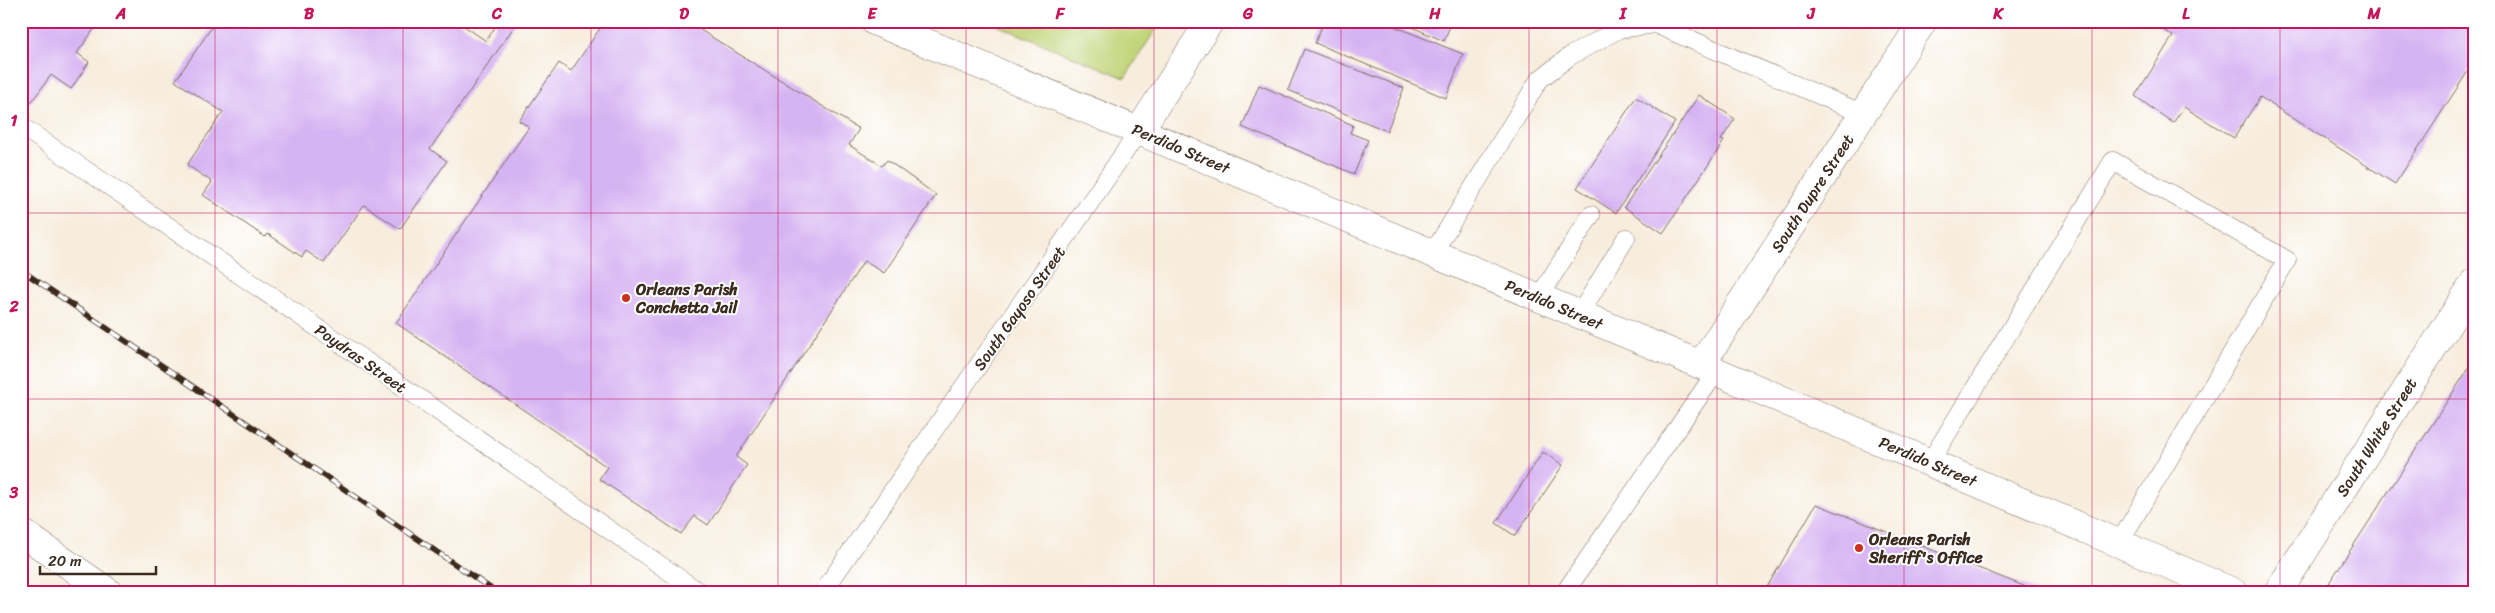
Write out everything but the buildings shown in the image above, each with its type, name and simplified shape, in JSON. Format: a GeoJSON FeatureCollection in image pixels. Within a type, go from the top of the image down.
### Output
{"type":"FeatureCollection","features":[{"type":"Feature","properties":{"kind":"main road","name":"Perdido Street"},"geometry":{"type":"LineString","coordinates":[[874,21],[1539,297],[2233,592]]}},
{"type":"Feature","properties":{"kind":"main road","name":"South Gayoso Street"},"geometry":{"type":"LineString","coordinates":[[1140,131],[1210,21]]}},
{"type":"Feature","properties":{"kind":"main road","name":"South Dupre Street"},"geometry":{"type":"LineString","coordinates":[[1709,369],[1863,114],[1922,21]]}},
{"type":"Feature","properties":{"kind":"main road","name":"South White Street"},"geometry":{"type":"LineString","coordinates":[[2278,592],[2474,283]]}},
{"type":"Feature","properties":{"kind":"main road"},"geometry":{"type":"LineString","coordinates":[[21,532],[108,592]]}},
{"type":"Feature","properties":{"kind":"lane"},"geometry":{"type":"LineString","coordinates":[[1433,253],[1538,80],[1570,56],[1619,29],[1655,24],[1863,114]]}},
{"type":"Feature","properties":{"kind":"lane","name":"Poydras Street"},"geometry":{"type":"LineString","coordinates":[[21,126],[334,338],[699,592]]}},
{"type":"Feature","properties":{"kind":"lane","name":"South Gayoso Street"},"geometry":{"type":"LineString","coordinates":[[823,592],[1140,131]]}},
{"type":"Feature","properties":{"kind":"lane"},"geometry":{"type":"LineString","coordinates":[[1930,462],[2113,161],[2287,260],[2119,543]]}},
{"type":"Feature","properties":{"kind":"lane"},"geometry":{"type":"LineString","coordinates":[[1539,297],[1591,216]]}},
{"type":"Feature","properties":{"kind":"lane"},"geometry":{"type":"LineString","coordinates":[[1579,315],[1626,238]]}},
{"type":"Feature","properties":{"kind":"lane"},"geometry":{"type":"LineString","coordinates":[[1565,592],[1709,369]]}},
{"type":"Feature","properties":{"kind":"green space"},"geometry":{"type":"Polygon","coordinates":[[[987,21],[1161,21],[1125,78],[987,21]]]}},
{"type":"Feature","properties":{"kind":"railway"},"geometry":{"type":"LineString","coordinates":[[21,270],[496,592]]}},
{"type":"Feature","properties":{"kind":"place","name":"Orleans Parish Conchetta Jail"},"geometry":{"type":"Point","coordinates":[626,298]}},
{"type":"Feature","properties":{"kind":"place","name":"Orleans Parish Sheriff's Office"},"geometry":{"type":"Point","coordinates":[1859,548]}}]}
